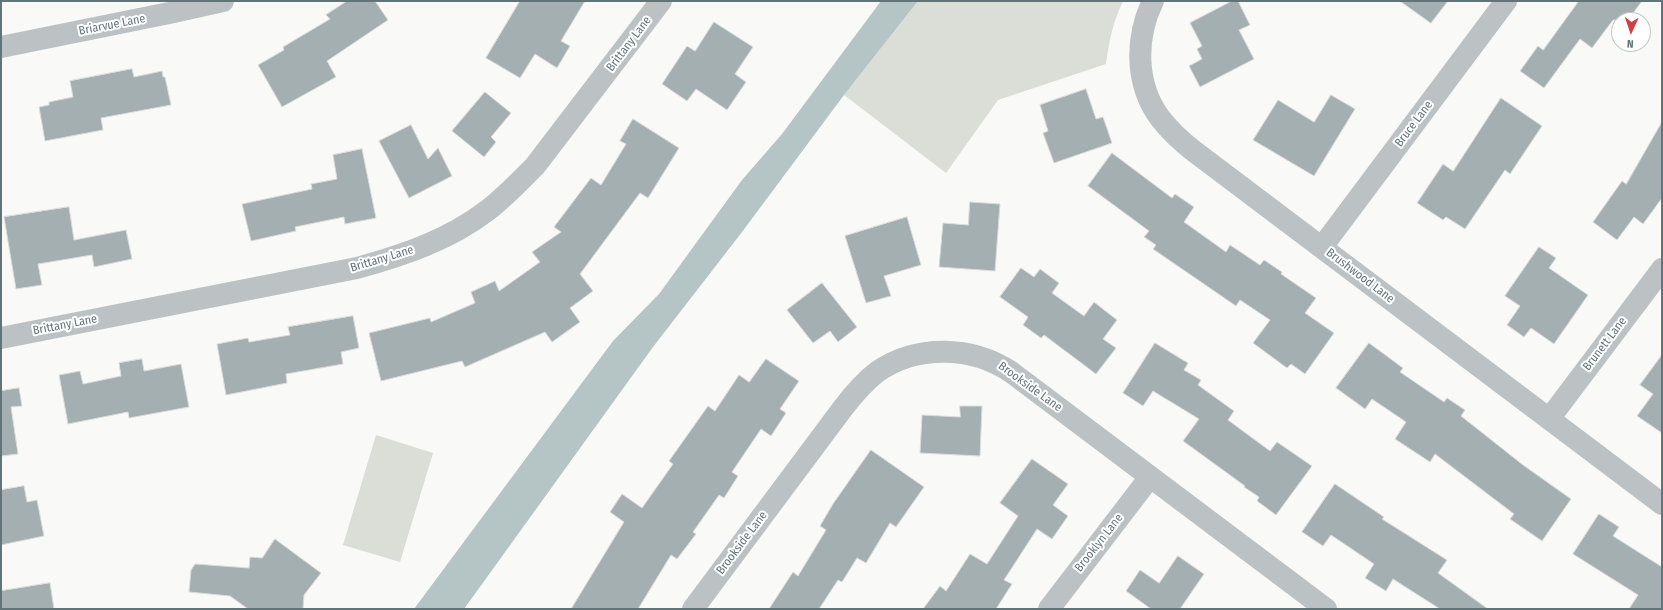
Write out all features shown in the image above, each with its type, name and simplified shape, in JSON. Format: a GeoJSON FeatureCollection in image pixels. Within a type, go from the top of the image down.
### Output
{"type":"FeatureCollection","features":[{"type":"Feature","properties":{"kind":"street","name":"Briarvue Lane"},"geometry":{"type":"LineString","coordinates":[[1,47],[223,1]]}},
{"type":"Feature","properties":{"kind":"street","name":"Brittany Lane"},"geometry":{"type":"LineString","coordinates":[[1,338],[357,268],[411,251],[441,239],[489,210],[536,166],[661,1]]}},
{"type":"Feature","properties":{"kind":"street","name":"Brushwood Lane"},"geometry":{"type":"LineString","coordinates":[[1153,1],[1145,22],[1140,52],[1141,67],[1146,89],[1153,108],[1169,129],[1195,152],[1662,504]]}},
{"type":"Feature","properties":{"kind":"street","name":"Bruce Lane"},"geometry":{"type":"LineString","coordinates":[[1322,247],[1506,1]]}},
{"type":"Feature","properties":{"kind":"street","name":"Brunett Lane"},"geometry":{"type":"LineString","coordinates":[[1549,419],[1662,269]]}},
{"type":"Feature","properties":{"kind":"street","name":"Brookside Lane"},"geometry":{"type":"LineString","coordinates":[[692,609],[855,393],[878,372],[912,356],[938,352],[952,352],[977,356],[1000,364],[1326,609]]}},
{"type":"Feature","properties":{"kind":"street","name":"Brooklyn Lane"},"geometry":{"type":"LineString","coordinates":[[1049,609],[1150,477]]}},
{"type":"Feature","properties":{"kind":"shaded area"},"geometry":{"type":"Polygon","coordinates":[[[881,1],[918,1],[844,95],[742,232],[653,347],[464,609],[414,609],[613,341],[659,294],[742,180],[782,134],[881,1]]]}},
{"type":"Feature","properties":{"kind":"shaded area"},"geometry":{"type":"Polygon","coordinates":[[[918,1],[1123,1],[1112,32],[1106,64],[998,100],[946,173],[844,95],[918,1]]]}},
{"type":"Feature","properties":{"kind":"shaded area"},"geometry":{"type":"Polygon","coordinates":[[[376,435],[433,453],[400,562],[343,545],[376,435]]]}},
{"type":"Feature","properties":{"kind":"building"},"geometry":{"type":"Polygon","coordinates":[[[347,1],[375,1],[388,20],[327,61],[336,77],[282,107],[258,65],[284,50],[283,47],[330,19],[326,15],[347,1]]]}},
{"type":"Feature","properties":{"kind":"building"},"geometry":{"type":"Polygon","coordinates":[[[520,1],[585,1],[561,41],[570,46],[557,68],[535,54],[520,78],[486,58],[520,1]]]}},
{"type":"Feature","properties":{"kind":"building"},"geometry":{"type":"Polygon","coordinates":[[[1232,1],[1238,1],[1250,25],[1239,30],[1254,59],[1200,87],[1189,66],[1202,59],[1197,49],[1202,46],[1190,23],[1232,1]]]}},
{"type":"Feature","properties":{"kind":"building"},"geometry":{"type":"Polygon","coordinates":[[[1400,1],[1448,1],[1431,23],[1400,1]]]}},
{"type":"Feature","properties":{"kind":"building"},"geometry":{"type":"Polygon","coordinates":[[[1579,1],[1642,1],[1634,12],[1611,12],[1611,23],[1592,48],[1580,39],[1544,88],[1520,71],[1538,46],[1543,50],[1579,1]]]}},
{"type":"Feature","properties":{"kind":"building"},"geometry":{"type":"Polygon","coordinates":[[[714,22],[753,47],[735,74],[746,82],[727,110],[696,89],[687,101],[662,84],[687,46],[695,51],[714,22]]]}},
{"type":"Feature","properties":{"kind":"building"},"geometry":{"type":"Polygon","coordinates":[[[132,69],[134,77],[162,71],[163,77],[165,77],[171,105],[101,118],[103,130],[45,141],[39,107],[49,105],[49,102],[73,97],[70,81],[132,69]]]}},
{"type":"Feature","properties":{"kind":"building"},"geometry":{"type":"Polygon","coordinates":[[[1086,89],[1096,119],[1103,117],[1112,143],[1054,163],[1043,133],[1048,131],[1040,105],[1086,89]]]}},
{"type":"Feature","properties":{"kind":"building"},"geometry":{"type":"Polygon","coordinates":[[[485,92],[511,113],[491,137],[496,142],[484,157],[452,131],[485,92]]]}},
{"type":"Feature","properties":{"kind":"building"},"geometry":{"type":"Polygon","coordinates":[[[1331,95],[1355,109],[1314,176],[1253,140],[1278,100],[1314,122],[1331,95]]]}},
{"type":"Feature","properties":{"kind":"building"},"geometry":{"type":"Polygon","coordinates":[[[1501,98],[1542,126],[1510,174],[1505,170],[1465,229],[1446,217],[1443,220],[1417,203],[1443,164],[1453,171],[1501,98]]]}},
{"type":"Feature","properties":{"kind":"building"},"geometry":{"type":"Polygon","coordinates":[[[633,119],[679,148],[648,198],[640,193],[580,274],[593,291],[570,308],[580,322],[552,342],[545,332],[465,367],[462,361],[381,381],[369,333],[430,318],[431,322],[475,303],[471,292],[495,281],[499,291],[540,262],[532,252],[561,232],[554,227],[591,178],[601,185],[626,144],[620,141],[633,119]]]}},
{"type":"Feature","properties":{"kind":"building"},"geometry":{"type":"Polygon","coordinates":[[[1662,122],[1662,198],[1643,224],[1634,217],[1617,240],[1593,222],[1622,181],[1626,184],[1662,122]]]}},
{"type":"Feature","properties":{"kind":"building"},"geometry":{"type":"Polygon","coordinates":[[[411,125],[428,159],[438,148],[452,176],[409,198],[379,141],[411,125]]]}},
{"type":"Feature","properties":{"kind":"building"},"geometry":{"type":"Polygon","coordinates":[[[362,149],[376,218],[345,224],[344,217],[295,227],[296,231],[251,241],[242,204],[312,189],[311,184],[337,179],[333,155],[362,149]]]}},
{"type":"Feature","properties":{"kind":"building"},"geometry":{"type":"Polygon","coordinates":[[[1112,153],[1172,198],[1175,194],[1194,207],[1184,222],[1226,252],[1230,245],[1260,265],[1264,260],[1282,272],[1281,274],[1316,298],[1305,313],[1334,333],[1305,374],[1291,364],[1287,368],[1253,343],[1270,320],[1240,300],[1236,306],[1153,249],[1156,245],[1144,237],[1149,231],[1088,186],[1112,153]]]}},
{"type":"Feature","properties":{"kind":"building"},"geometry":{"type":"Polygon","coordinates":[[[970,202],[1000,204],[995,271],[939,267],[943,223],[968,225],[970,202]]]}},
{"type":"Feature","properties":{"kind":"building"},"geometry":{"type":"Polygon","coordinates":[[[69,207],[74,240],[126,230],[132,259],[94,267],[92,255],[38,264],[42,285],[16,289],[4,217],[69,207]]]}},
{"type":"Feature","properties":{"kind":"building"},"geometry":{"type":"Polygon","coordinates":[[[907,217],[921,265],[884,276],[891,296],[866,303],[845,236],[907,217]]]}},
{"type":"Feature","properties":{"kind":"building"},"geometry":{"type":"Polygon","coordinates":[[[1539,247],[1556,258],[1549,268],[1588,295],[1554,344],[1531,328],[1524,337],[1507,325],[1520,306],[1505,296],[1539,247]]]}},
{"type":"Feature","properties":{"kind":"building"},"geometry":{"type":"Polygon","coordinates":[[[1021,268],[1034,277],[1040,269],[1059,283],[1052,293],[1084,316],[1094,302],[1117,320],[1103,339],[1116,348],[1096,374],[1044,335],[1041,338],[1023,325],[1028,317],[1000,297],[1021,268]]]}},
{"type":"Feature","properties":{"kind":"building"},"geometry":{"type":"Polygon","coordinates":[[[822,283],[857,327],[838,342],[830,331],[813,343],[787,310],[822,283]]]}},
{"type":"Feature","properties":{"kind":"building"},"geometry":{"type":"Polygon","coordinates":[[[353,316],[359,348],[341,352],[343,364],[286,374],[287,383],[226,395],[217,344],[248,338],[249,342],[290,335],[288,327],[353,316]]]}},
{"type":"Feature","properties":{"kind":"building"},"geometry":{"type":"Polygon","coordinates":[[[1155,343],[1188,363],[1184,370],[1201,380],[1198,385],[1234,411],[1228,420],[1270,451],[1277,442],[1312,466],[1276,515],[1257,501],[1259,497],[1183,441],[1199,419],[1153,391],[1143,406],[1123,393],[1155,343]]]}},
{"type":"Feature","properties":{"kind":"building"},"geometry":{"type":"Polygon","coordinates":[[[1369,343],[1403,368],[1400,372],[1444,402],[1447,398],[1465,410],[1461,416],[1523,465],[1571,499],[1542,541],[1510,519],[1514,514],[1435,454],[1430,462],[1395,439],[1406,422],[1372,399],[1365,409],[1336,388],[1369,343]]]}},
{"type":"Feature","properties":{"kind":"building"},"geometry":{"type":"Polygon","coordinates":[[[1662,355],[1662,433],[1637,416],[1653,394],[1640,385],[1662,355]]]}},
{"type":"Feature","properties":{"kind":"building"},"geometry":{"type":"Polygon","coordinates":[[[142,359],[144,371],[181,364],[189,407],[129,418],[128,412],[68,424],[59,375],[80,371],[83,384],[121,376],[119,363],[142,359]]]}},
{"type":"Feature","properties":{"kind":"building"},"geometry":{"type":"Polygon","coordinates":[[[766,359],[799,381],[780,409],[786,413],[771,436],[761,429],[732,472],[738,476],[724,498],[719,495],[693,532],[696,534],[677,559],[671,555],[638,609],[571,609],[624,522],[610,512],[622,494],[642,508],[673,464],[669,461],[708,406],[715,411],[739,375],[749,382],[766,359]]]}},
{"type":"Feature","properties":{"kind":"building"},"geometry":{"type":"Polygon","coordinates":[[[19,388],[22,406],[11,407],[18,454],[1,456],[1,391],[19,388]]]}},
{"type":"Feature","properties":{"kind":"building"},"geometry":{"type":"Polygon","coordinates":[[[960,406],[982,406],[980,456],[920,453],[922,415],[960,417],[960,406]]]}},
{"type":"Feature","properties":{"kind":"building"},"geometry":{"type":"Polygon","coordinates":[[[871,450],[924,487],[896,527],[890,523],[866,563],[857,558],[842,582],[838,580],[819,609],[769,609],[793,572],[798,576],[826,530],[820,526],[833,504],[871,450]]]}},
{"type":"Feature","properties":{"kind":"building"},"geometry":{"type":"Polygon","coordinates":[[[1032,459],[1068,484],[1053,505],[1068,516],[1052,539],[1037,529],[1004,580],[1012,584],[996,609],[923,609],[940,586],[946,591],[970,554],[987,564],[1018,516],[1000,503],[1032,459]]]}},
{"type":"Feature","properties":{"kind":"building"},"geometry":{"type":"Polygon","coordinates":[[[1335,484],[1384,517],[1382,519],[1447,560],[1438,573],[1488,609],[1440,609],[1393,579],[1386,591],[1365,578],[1374,564],[1331,535],[1323,546],[1302,532],[1335,484]]]}},
{"type":"Feature","properties":{"kind":"building"},"geometry":{"type":"Polygon","coordinates":[[[24,486],[27,502],[37,500],[44,536],[1,545],[1,490],[24,486]]]}},
{"type":"Feature","properties":{"kind":"building"},"geometry":{"type":"Polygon","coordinates":[[[1599,514],[1619,527],[1613,536],[1662,567],[1662,609],[1629,609],[1638,595],[1573,554],[1599,514]]]}},
{"type":"Feature","properties":{"kind":"building"},"geometry":{"type":"Polygon","coordinates":[[[275,539],[321,573],[304,595],[303,609],[248,609],[230,596],[189,592],[191,570],[195,564],[249,568],[250,557],[262,558],[275,539]]]}},
{"type":"Feature","properties":{"kind":"building"},"geometry":{"type":"Polygon","coordinates":[[[1178,556],[1204,574],[1180,609],[1151,609],[1126,591],[1140,570],[1159,583],[1178,556]]]}},
{"type":"Feature","properties":{"kind":"building"},"geometry":{"type":"Polygon","coordinates":[[[50,583],[54,609],[1,609],[1,591],[50,583]]]}}]}
